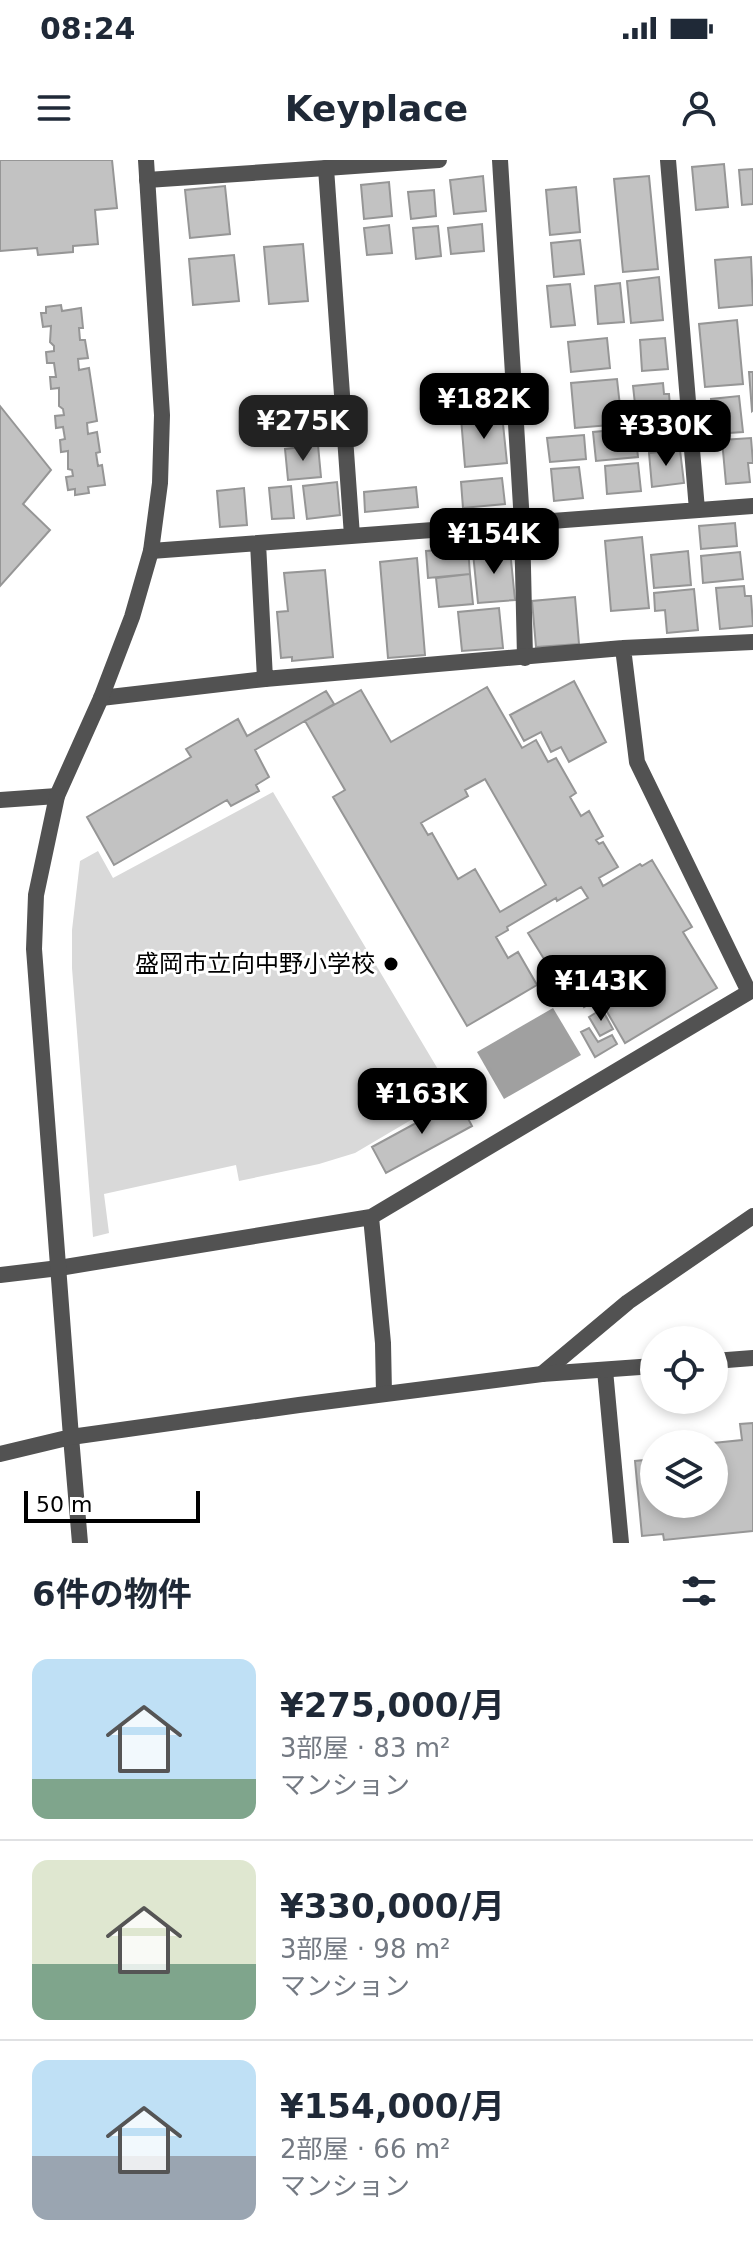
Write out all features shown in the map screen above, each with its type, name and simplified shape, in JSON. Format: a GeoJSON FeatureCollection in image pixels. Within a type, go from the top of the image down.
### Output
{"type":"FeatureCollection","features":[{"type":"Feature","properties":{"kind":"street"},"geometry":{"type":"LineString","coordinates":[[80,1543],[34,949],[36,895],[57,796],[101,698],[132,617],[151,551],[160,483],[162,415],[146,160]]}},
{"type":"Feature","properties":{"kind":"street"},"geometry":{"type":"LineString","coordinates":[[147,180],[439,160]]}},
{"type":"Feature","properties":{"kind":"street"},"geometry":{"type":"LineString","coordinates":[[500,160],[522,523],[525,658]]}},
{"type":"Feature","properties":{"kind":"street"},"geometry":{"type":"LineString","coordinates":[[668,160],[697,510]]}},
{"type":"Feature","properties":{"kind":"street"},"geometry":{"type":"LineString","coordinates":[[326,168],[352,536]]}},
{"type":"Feature","properties":{"kind":"street"},"geometry":{"type":"LineString","coordinates":[[151,551],[753,506]]}},
{"type":"Feature","properties":{"kind":"street"},"geometry":{"type":"LineString","coordinates":[[258,543],[265,679]]}},
{"type":"Feature","properties":{"kind":"street"},"geometry":{"type":"LineString","coordinates":[[101,698],[265,679],[623,648],[753,642]]}},
{"type":"Feature","properties":{"kind":"street"},"geometry":{"type":"LineString","coordinates":[[0,1275],[371,1217],[749,992],[637,762],[623,648]]}},
{"type":"Feature","properties":{"kind":"street"},"geometry":{"type":"LineString","coordinates":[[0,800],[57,796]]}},
{"type":"Feature","properties":{"kind":"street"},"geometry":{"type":"LineString","coordinates":[[542,1374],[628,1302],[753,1216]]}},
{"type":"Feature","properties":{"kind":"street"},"geometry":{"type":"LineString","coordinates":[[371,1217],[383,1343],[384,1394]]}},
{"type":"Feature","properties":{"kind":"street"},"geometry":{"type":"LineString","coordinates":[[728,1360],[753,1358]]}},
{"type":"Feature","properties":{"kind":"street"},"geometry":{"type":"LineString","coordinates":[[0,1454],[71,1437],[384,1394],[542,1374],[640,1367]]}},
{"type":"Feature","properties":{"kind":"street"},"geometry":{"type":"LineString","coordinates":[[605,1370],[621,1543]]}},
{"type":"Feature","properties":{"kind":"shaded area"},"geometry":{"type":"Polygon","coordinates":[[[273,792],[439,1071],[421,1084],[433,1107],[355,1153],[319,1164],[239,1181],[236,1165],[104,1194],[109,1233],[93,1237],[72,968],[72,930],[80,861],[98,851],[113,878],[273,792]]]}},
{"type":"Feature","properties":{"kind":"shaded area"},"geometry":{"type":"Polygon","coordinates":[[[553,1008],[581,1055],[504,1099],[477,1052],[553,1008]]]}},
{"type":"Feature","properties":{"kind":"building"},"geometry":{"type":"Polygon","coordinates":[[[0,160],[112,160],[117,208],[95,210],[98,244],[73,246],[73,252],[38,255],[37,248],[0,251],[0,160]]]}},
{"type":"Feature","properties":{"kind":"building"},"geometry":{"type":"Polygon","coordinates":[[[724,164],[728,207],[696,210],[692,167],[724,164]]]}},
{"type":"Feature","properties":{"kind":"building"},"geometry":{"type":"Polygon","coordinates":[[[753,169],[753,204],[742,205],[739,170],[753,169]]]}},
{"type":"Feature","properties":{"kind":"building"},"geometry":{"type":"Polygon","coordinates":[[[483,176],[486,211],[454,214],[450,180],[483,176]]]}},
{"type":"Feature","properties":{"kind":"building"},"geometry":{"type":"Polygon","coordinates":[[[649,176],[658,269],[623,272],[614,179],[649,176]]]}},
{"type":"Feature","properties":{"kind":"building"},"geometry":{"type":"Polygon","coordinates":[[[389,182],[392,216],[364,219],[361,185],[389,182]]]}},
{"type":"Feature","properties":{"kind":"building"},"geometry":{"type":"Polygon","coordinates":[[[225,186],[230,234],[190,238],[185,190],[225,186]]]}},
{"type":"Feature","properties":{"kind":"building"},"geometry":{"type":"Polygon","coordinates":[[[576,187],[580,232],[550,235],[546,190],[576,187]]]}},
{"type":"Feature","properties":{"kind":"building"},"geometry":{"type":"Polygon","coordinates":[[[434,190],[436,216],[411,219],[408,192],[434,190]]]}},
{"type":"Feature","properties":{"kind":"building"},"geometry":{"type":"Polygon","coordinates":[[[482,224],[484,251],[451,254],[448,228],[482,224]]]}},
{"type":"Feature","properties":{"kind":"building"},"geometry":{"type":"Polygon","coordinates":[[[389,225],[392,253],[367,255],[364,228],[389,225]]]}},
{"type":"Feature","properties":{"kind":"building"},"geometry":{"type":"Polygon","coordinates":[[[438,226],[441,256],[416,259],[413,228],[438,226]]]}},
{"type":"Feature","properties":{"kind":"building"},"geometry":{"type":"Polygon","coordinates":[[[580,240],[584,274],[554,277],[551,243],[580,240]]]}},
{"type":"Feature","properties":{"kind":"building"},"geometry":{"type":"Polygon","coordinates":[[[303,244],[308,301],[269,304],[264,247],[303,244]]]}},
{"type":"Feature","properties":{"kind":"building"},"geometry":{"type":"Polygon","coordinates":[[[234,255],[239,301],[193,305],[189,259],[234,255]]]}},
{"type":"Feature","properties":{"kind":"building"},"geometry":{"type":"Polygon","coordinates":[[[751,257],[753,305],[719,308],[715,260],[751,257]]]}},
{"type":"Feature","properties":{"kind":"building"},"geometry":{"type":"Polygon","coordinates":[[[659,277],[663,320],[631,323],[627,281],[659,277]]]}},
{"type":"Feature","properties":{"kind":"building"},"geometry":{"type":"Polygon","coordinates":[[[620,283],[624,322],[598,324],[595,286],[620,283]]]}},
{"type":"Feature","properties":{"kind":"building"},"geometry":{"type":"Polygon","coordinates":[[[570,284],[575,325],[551,327],[547,286],[570,284]]]}},
{"type":"Feature","properties":{"kind":"building"},"geometry":{"type":"Polygon","coordinates":[[[61,305],[62,311],[81,308],[83,328],[79,328],[80,340],[85,340],[88,358],[78,359],[79,370],[89,368],[97,421],[87,423],[88,434],[97,432],[100,452],[96,453],[98,466],[102,465],[105,485],[88,487],[89,493],[75,495],[75,489],[68,490],[66,477],[73,476],[72,470],[68,469],[68,451],[61,452],[60,440],[65,439],[63,427],[56,428],[55,416],[64,415],[59,406],[59,388],[51,389],[50,377],[56,377],[54,363],[47,363],[46,352],[54,351],[50,342],[51,326],[43,327],[41,313],[46,313],[46,307],[61,305]]]}},
{"type":"Feature","properties":{"kind":"building"},"geometry":{"type":"Polygon","coordinates":[[[737,320],[743,384],[705,387],[699,324],[737,320]]]}},
{"type":"Feature","properties":{"kind":"building"},"geometry":{"type":"Polygon","coordinates":[[[607,338],[610,368],[571,372],[568,342],[607,338]]]}},
{"type":"Feature","properties":{"kind":"building"},"geometry":{"type":"Polygon","coordinates":[[[665,338],[668,369],[642,371],[640,340],[665,338]]]}},
{"type":"Feature","properties":{"kind":"building"},"geometry":{"type":"Polygon","coordinates":[[[749,372],[753,372],[752,411],[749,372]]]}},
{"type":"Feature","properties":{"kind":"building"},"geometry":{"type":"Polygon","coordinates":[[[617,379],[622,424],[575,428],[571,383],[617,379]]]}},
{"type":"Feature","properties":{"kind":"building"},"geometry":{"type":"Polygon","coordinates":[[[663,383],[664,394],[669,394],[671,419],[637,422],[633,386],[663,383]]]}},
{"type":"Feature","properties":{"kind":"building"},"geometry":{"type":"Polygon","coordinates":[[[739,396],[743,432],[714,434],[711,399],[739,396]]]}},
{"type":"Feature","properties":{"kind":"building"},"geometry":{"type":"Polygon","coordinates":[[[329,404],[332,436],[295,439],[292,407],[329,404]]]}},
{"type":"Feature","properties":{"kind":"building"},"geometry":{"type":"Polygon","coordinates":[[[0,406],[51,470],[23,504],[50,530],[0,586],[0,406]]]}},
{"type":"Feature","properties":{"kind":"building"},"geometry":{"type":"Polygon","coordinates":[[[502,414],[507,463],[465,467],[461,418],[502,414]]]}},
{"type":"Feature","properties":{"kind":"building"},"geometry":{"type":"Polygon","coordinates":[[[635,428],[638,457],[596,461],[593,432],[635,428]]]}},
{"type":"Feature","properties":{"kind":"building"},"geometry":{"type":"Polygon","coordinates":[[[584,435],[586,459],[550,462],[547,438],[584,435]]]}},
{"type":"Feature","properties":{"kind":"building"},"geometry":{"type":"Polygon","coordinates":[[[751,438],[753,463],[748,463],[750,482],[726,484],[722,440],[751,438]]]}},
{"type":"Feature","properties":{"kind":"building"},"geometry":{"type":"Polygon","coordinates":[[[318,445],[321,477],[288,480],[285,449],[318,445]]]}},
{"type":"Feature","properties":{"kind":"building"},"geometry":{"type":"Polygon","coordinates":[[[680,450],[684,483],[652,487],[649,453],[680,450]]]}},
{"type":"Feature","properties":{"kind":"building"},"geometry":{"type":"Polygon","coordinates":[[[638,463],[641,491],[607,494],[605,466],[638,463]]]}},
{"type":"Feature","properties":{"kind":"building"},"geometry":{"type":"Polygon","coordinates":[[[579,467],[583,498],[554,501],[551,469],[579,467]]]}},
{"type":"Feature","properties":{"kind":"building"},"geometry":{"type":"Polygon","coordinates":[[[502,478],[505,504],[463,508],[461,482],[502,478]]]}},
{"type":"Feature","properties":{"kind":"building"},"geometry":{"type":"Polygon","coordinates":[[[337,482],[340,515],[307,519],[303,486],[337,482]]]}},
{"type":"Feature","properties":{"kind":"building"},"geometry":{"type":"Polygon","coordinates":[[[291,486],[294,518],[272,519],[269,488],[291,486]]]}},
{"type":"Feature","properties":{"kind":"building"},"geometry":{"type":"Polygon","coordinates":[[[416,487],[418,507],[365,512],[364,492],[416,487]]]}},
{"type":"Feature","properties":{"kind":"building"},"geometry":{"type":"Polygon","coordinates":[[[244,488],[247,525],[220,527],[217,491],[244,488]]]}},
{"type":"Feature","properties":{"kind":"building"},"geometry":{"type":"Polygon","coordinates":[[[735,523],[737,546],[701,549],[699,526],[735,523]]]}},
{"type":"Feature","properties":{"kind":"building"},"geometry":{"type":"Polygon","coordinates":[[[642,537],[649,608],[611,611],[605,541],[642,537]]]}},
{"type":"Feature","properties":{"kind":"building"},"geometry":{"type":"Polygon","coordinates":[[[468,548],[470,574],[428,578],[426,551],[468,548]]]}},
{"type":"Feature","properties":{"kind":"building"},"geometry":{"type":"Polygon","coordinates":[[[510,550],[515,600],[478,603],[473,553],[510,550]]]}},
{"type":"Feature","properties":{"kind":"building"},"geometry":{"type":"Polygon","coordinates":[[[688,551],[691,585],[654,588],[651,555],[688,551]]]}},
{"type":"Feature","properties":{"kind":"building"},"geometry":{"type":"Polygon","coordinates":[[[740,552],[743,579],[703,583],[701,556],[740,552]]]}},
{"type":"Feature","properties":{"kind":"building"},"geometry":{"type":"Polygon","coordinates":[[[417,558],[425,655],[388,658],[380,562],[417,558]]]}},
{"type":"Feature","properties":{"kind":"building"},"geometry":{"type":"Polygon","coordinates":[[[325,570],[333,657],[292,661],[292,657],[281,658],[277,612],[288,611],[284,573],[325,570]]]}},
{"type":"Feature","properties":{"kind":"building"},"geometry":{"type":"Polygon","coordinates":[[[470,574],[473,604],[439,607],[436,578],[470,574]]]}},
{"type":"Feature","properties":{"kind":"building"},"geometry":{"type":"Polygon","coordinates":[[[744,586],[745,596],[751,596],[753,626],[720,629],[716,588],[744,586]]]}},
{"type":"Feature","properties":{"kind":"building"},"geometry":{"type":"Polygon","coordinates":[[[694,589],[698,630],[667,633],[665,610],[655,611],[654,593],[694,589]]]}},
{"type":"Feature","properties":{"kind":"building"},"geometry":{"type":"Polygon","coordinates":[[[575,597],[579,644],[536,647],[532,601],[575,597]]]}},
{"type":"Feature","properties":{"kind":"building"},"geometry":{"type":"Polygon","coordinates":[[[499,608],[503,648],[462,651],[458,612],[499,608]]]}},
{"type":"Feature","properties":{"kind":"building"},"geometry":{"type":"Polygon","coordinates":[[[574,681],[606,742],[569,762],[561,747],[551,752],[541,732],[524,741],[510,715],[574,681]]]}},
{"type":"Feature","properties":{"kind":"building"},"geometry":{"type":"Polygon","coordinates":[[[487,687],[522,748],[536,740],[548,762],[556,758],[576,793],[570,797],[581,816],[589,811],[603,836],[596,840],[599,844],[603,842],[618,867],[599,878],[603,886],[652,860],[692,927],[683,932],[717,988],[625,1043],[599,998],[584,1007],[558,963],[544,959],[528,933],[588,898],[581,887],[557,901],[556,898],[496,937],[508,958],[518,952],[537,985],[467,1026],[333,797],[345,790],[305,721],[361,690],[391,742],[487,687]],[[485,779],[465,790],[468,796],[421,823],[428,835],[432,833],[458,879],[475,869],[500,912],[546,885],[485,779]]]}},
{"type":"Feature","properties":{"kind":"building"},"geometry":{"type":"Polygon","coordinates":[[[326,691],[334,704],[255,750],[269,777],[256,785],[259,791],[231,806],[227,800],[114,865],[87,817],[191,757],[186,749],[238,719],[247,736],[326,691]]]}},
{"type":"Feature","properties":{"kind":"building"},"geometry":{"type":"Polygon","coordinates":[[[602,1009],[613,1029],[600,1036],[589,1017],[602,1009]]]}},
{"type":"Feature","properties":{"kind":"building"},"geometry":{"type":"Polygon","coordinates":[[[589,1028],[598,1042],[612,1035],[617,1044],[595,1057],[581,1032],[589,1028]]]}},
{"type":"Feature","properties":{"kind":"building"},"geometry":{"type":"Polygon","coordinates":[[[447,1073],[454,1086],[434,1098],[426,1086],[447,1073]]]}},
{"type":"Feature","properties":{"kind":"building"},"geometry":{"type":"Polygon","coordinates":[[[458,1100],[472,1126],[386,1173],[372,1147],[458,1100]]]}},
{"type":"Feature","properties":{"kind":"building"},"geometry":{"type":"Polygon","coordinates":[[[753,1423],[753,1531],[664,1540],[663,1534],[642,1536],[640,1518],[728,1518],[728,1441],[742,1440],[740,1424],[753,1423]]]}},
{"type":"Feature","properties":{"kind":"building"},"geometry":{"type":"Polygon","coordinates":[[[640,1460],[640,1515],[635,1461],[640,1460]]]}},
{"type":"Feature","properties":{"kind":"place","name":"盛岡市立向中野小学校"},"geometry":{"type":"Point","coordinates":[391,964]}}]}
